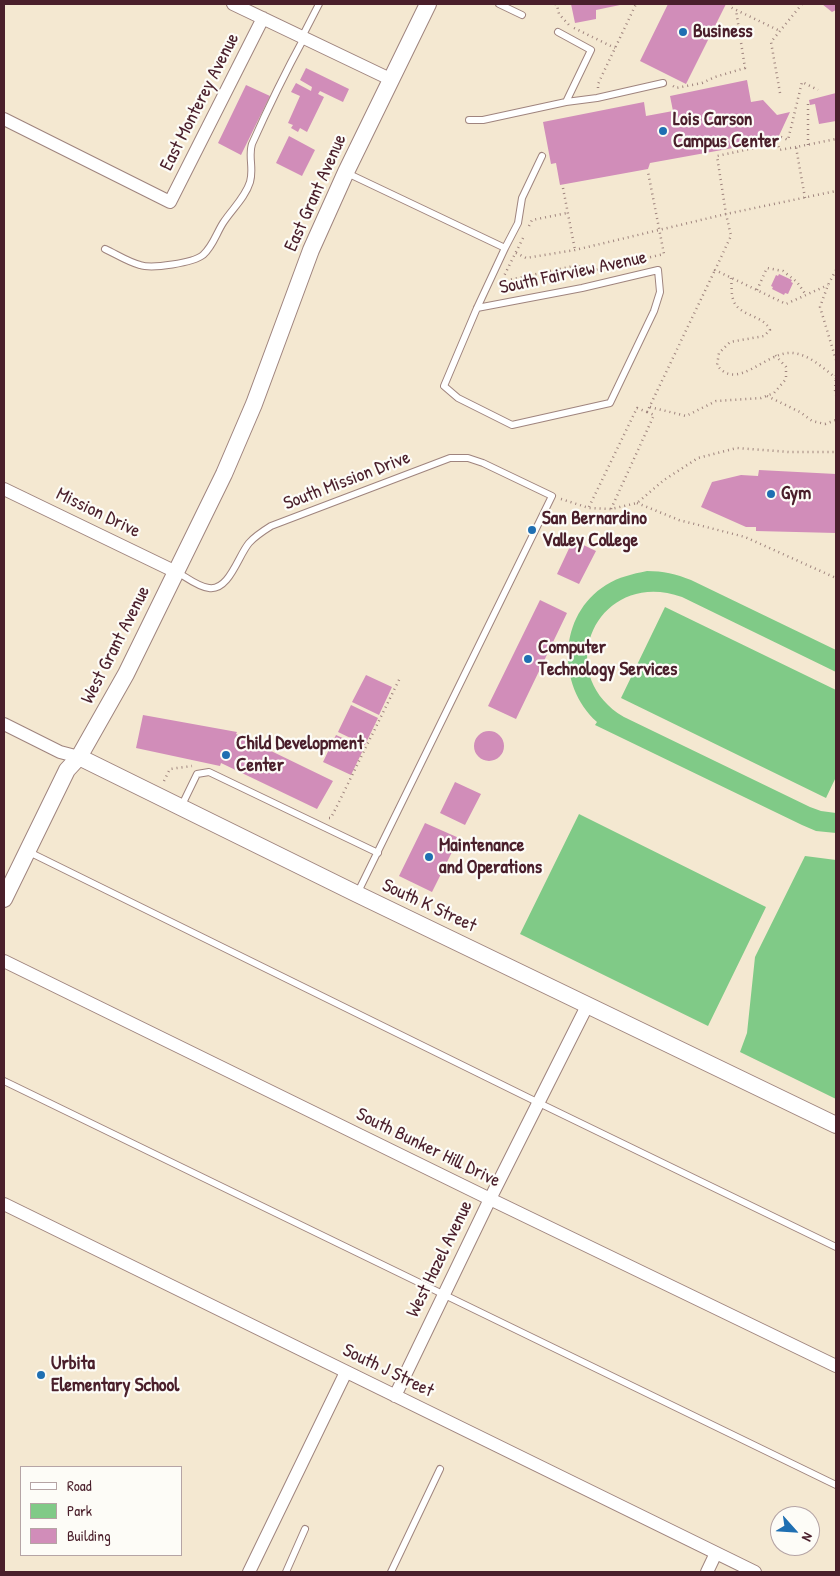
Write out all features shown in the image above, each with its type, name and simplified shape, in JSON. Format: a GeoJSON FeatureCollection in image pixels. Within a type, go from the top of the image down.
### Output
{"type":"FeatureCollection","features":[{"type":"Feature","properties":{"kind":"street"},"geometry":{"type":"LineString","coordinates":[[233,4],[390,79]]}},
{"type":"Feature","properties":{"kind":"street","name":"East Grant Avenue"},"geometry":{"type":"LineString","coordinates":[[254,404],[308,257],[390,79],[428,4]]}},
{"type":"Feature","properties":{"kind":"street","name":"East Monterey Avenue"},"geometry":{"type":"LineString","coordinates":[[4,119],[170,202],[264,18]]}},
{"type":"Feature","properties":{"kind":"street","name":"West Grant Avenue"},"geometry":{"type":"LineString","coordinates":[[4,899],[68,770],[79,757],[126,674],[224,474],[254,404]]}},
{"type":"Feature","properties":{"kind":"street","name":"Mission Drive"},"geometry":{"type":"LineString","coordinates":[[4,489],[176,572]]}},
{"type":"Feature","properties":{"kind":"street","name":"South K Street"},"geometry":{"type":"LineString","coordinates":[[4,724],[60,752],[79,757],[357,894],[836,1125]]}},
{"type":"Feature","properties":{"kind":"street","name":"South Bunker Hill Drive"},"geometry":{"type":"LineString","coordinates":[[4,961],[836,1366]]}},
{"type":"Feature","properties":{"kind":"street","name":"West Hazel Avenue"},"geometry":{"type":"LineString","coordinates":[[395,1396],[490,1199],[588,1004]]}},
{"type":"Feature","properties":{"kind":"street","name":"South J Street"},"geometry":{"type":"LineString","coordinates":[[4,1204],[755,1572]]}},
{"type":"Feature","properties":{"kind":"street"},"geometry":{"type":"LineString","coordinates":[[249,1572],[346,1372]]}},
{"type":"Feature","properties":{"kind":"street"},"geometry":{"type":"LineString","coordinates":[[707,1572],[716,1553]]}},
{"type":"Feature","properties":{"kind":"lane"},"geometry":{"type":"LineString","coordinates":[[105,249],[140,265],[152,267],[201,257],[209,248],[223,222],[243,197],[250,182],[252,168],[251,147],[278,86],[319,4]]}},
{"type":"Feature","properties":{"kind":"lane"},"geometry":{"type":"LineString","coordinates":[[499,4],[522,14]]}},
{"type":"Feature","properties":{"kind":"lane"},"geometry":{"type":"LineString","coordinates":[[558,32],[590,50],[566,102]]}},
{"type":"Feature","properties":{"kind":"lane"},"geometry":{"type":"LineString","coordinates":[[470,120],[483,120],[566,102],[597,98],[662,83]]}},
{"type":"Feature","properties":{"kind":"lane"},"geometry":{"type":"LineString","coordinates":[[505,248],[518,223],[522,198],[542,156]]}},
{"type":"Feature","properties":{"kind":"lane","name":"South Fairview Avenue"},"geometry":{"type":"LineString","coordinates":[[346,172],[505,248],[477,308],[444,386],[458,398],[512,425],[610,403],[654,311],[660,292],[658,270],[582,288],[477,308]]}},
{"type":"Feature","properties":{"kind":"lane","name":"South Mission Drive"},"geometry":{"type":"LineString","coordinates":[[176,572],[204,587],[211,589],[220,586],[233,571],[249,543],[271,526],[450,458],[468,458],[483,463],[552,496]]}},
{"type":"Feature","properties":{"kind":"lane"},"geometry":{"type":"LineString","coordinates":[[357,894],[552,496]]}},
{"type":"Feature","properties":{"kind":"lane"},"geometry":{"type":"LineString","coordinates":[[181,807],[197,774],[209,772],[378,852]]}},
{"type":"Feature","properties":{"kind":"lane"},"geometry":{"type":"LineString","coordinates":[[27,851],[539,1104],[836,1247]]}},
{"type":"Feature","properties":{"kind":"lane"},"geometry":{"type":"LineString","coordinates":[[4,1082],[836,1485]]}},
{"type":"Feature","properties":{"kind":"lane"},"geometry":{"type":"LineString","coordinates":[[391,1572],[440,1469]]}},
{"type":"Feature","properties":{"kind":"lane"},"geometry":{"type":"LineString","coordinates":[[286,1572],[305,1529]]}},
{"type":"Feature","properties":{"kind":"path"},"geometry":{"type":"LineString","coordinates":[[555,4],[567,25],[615,48]]}},
{"type":"Feature","properties":{"kind":"path"},"geometry":{"type":"LineString","coordinates":[[597,98],[598,84],[636,4]]}},
{"type":"Feature","properties":{"kind":"path"},"geometry":{"type":"LineString","coordinates":[[731,4],[730,7],[780,31]]}},
{"type":"Feature","properties":{"kind":"path"},"geometry":{"type":"LineString","coordinates":[[780,93],[771,42],[802,4]]}},
{"type":"Feature","properties":{"kind":"path"},"geometry":{"type":"LineString","coordinates":[[662,83],[676,88],[702,83],[745,68],[736,10]]}},
{"type":"Feature","properties":{"kind":"path"},"geometry":{"type":"LineString","coordinates":[[781,136],[788,140],[802,82],[818,90]]}},
{"type":"Feature","properties":{"kind":"path"},"geometry":{"type":"LineString","coordinates":[[808,104],[808,145]]}},
{"type":"Feature","properties":{"kind":"path"},"geometry":{"type":"LineString","coordinates":[[647,412],[731,236],[717,156],[778,143],[779,150],[836,139]]}},
{"type":"Feature","properties":{"kind":"path"},"geometry":{"type":"LineString","coordinates":[[796,147],[805,198]]}},
{"type":"Feature","properties":{"kind":"path"},"geometry":{"type":"LineString","coordinates":[[524,236],[503,278],[504,282],[578,265],[586,272],[664,254],[648,172]]}},
{"type":"Feature","properties":{"kind":"path"},"geometry":{"type":"LineString","coordinates":[[563,188],[575,250]]}},
{"type":"Feature","properties":{"kind":"path"},"geometry":{"type":"LineString","coordinates":[[505,248],[526,258],[575,250],[726,214],[836,192]]}},
{"type":"Feature","properties":{"kind":"path"},"geometry":{"type":"LineString","coordinates":[[528,228],[532,220],[568,213]]}},
{"type":"Feature","properties":{"kind":"path"},"geometry":{"type":"LineString","coordinates":[[757,290],[767,268],[783,271],[797,282],[806,295]]}},
{"type":"Feature","properties":{"kind":"path"},"geometry":{"type":"LineString","coordinates":[[714,270],[786,304],[828,286]]}},
{"type":"Feature","properties":{"kind":"path"},"geometry":{"type":"LineString","coordinates":[[836,270],[820,307],[836,360]]}},
{"type":"Feature","properties":{"kind":"path"},"geometry":{"type":"LineString","coordinates":[[731,278],[733,300],[740,310],[767,323],[770,330],[764,336],[730,342],[719,353],[717,365],[723,373],[732,375],[742,374],[775,355],[793,353],[810,358],[836,377],[836,395]]}},
{"type":"Feature","properties":{"kind":"path"},"geometry":{"type":"LineString","coordinates":[[650,407],[686,416],[716,401],[766,396],[774,393],[786,379],[786,367],[775,355]]}},
{"type":"Feature","properties":{"kind":"path"},"geometry":{"type":"LineString","coordinates":[[766,396],[800,412],[812,421],[825,424],[836,420]]}},
{"type":"Feature","properties":{"kind":"path"},"geometry":{"type":"LineString","coordinates":[[589,508],[637,408],[654,415],[611,509]]}},
{"type":"Feature","properties":{"kind":"path"},"geometry":{"type":"LineString","coordinates":[[552,496],[589,508],[611,509],[636,504],[664,480],[698,458],[737,448],[789,452],[836,452]]}},
{"type":"Feature","properties":{"kind":"path"},"geometry":{"type":"LineString","coordinates":[[636,504],[679,520],[745,537],[836,578]]}},
{"type":"Feature","properties":{"kind":"path"},"geometry":{"type":"LineString","coordinates":[[323,815],[331,818],[400,678]]}},
{"type":"Feature","properties":{"kind":"path"},"geometry":{"type":"LineString","coordinates":[[164,781],[170,770],[194,766]]}},
{"type":"Feature","properties":{"kind":"green space"},"geometry":{"type":"Polygon","coordinates":[[[647,571],[669,573],[691,580],[836,650],[836,672],[682,597],[653,592],[627,597],[607,610],[594,629],[588,651],[590,675],[602,698],[624,717],[810,807],[836,813],[836,833],[816,831],[802,825],[595,725],[597,722],[584,707],[574,689],[569,670],[568,651],[571,632],[579,614],[590,598],[606,585],[626,576],[647,571]]]}},
{"type":"Feature","properties":{"kind":"green space"},"geometry":{"type":"Polygon","coordinates":[[[665,607],[836,690],[836,777],[826,798],[621,698],[665,607]]]}},
{"type":"Feature","properties":{"kind":"green space"},"geometry":{"type":"Polygon","coordinates":[[[579,814],[766,907],[708,1026],[520,934],[579,814]]]}},
{"type":"Feature","properties":{"kind":"green space"},"geometry":{"type":"Polygon","coordinates":[[[805,856],[836,860],[836,1099],[740,1052],[747,1033],[755,957],[805,856]]]}},
{"type":"Feature","properties":{"kind":"building"},"geometry":{"type":"Polygon","coordinates":[[[571,4],[620,5],[596,10],[596,19],[575,23],[571,4]]]}},
{"type":"Feature","properties":{"kind":"building","name":"Business"},"geometry":{"type":"Polygon","coordinates":[[[668,4],[726,4],[686,84],[640,61],[668,4]]]}},
{"type":"Feature","properties":{"kind":"building"},"geometry":{"type":"Polygon","coordinates":[[[822,4],[836,4],[836,10],[832,12],[822,4]]]}},
{"type":"Feature","properties":{"kind":"building"},"geometry":{"type":"Polygon","coordinates":[[[306,68],[349,89],[343,102],[320,91],[318,94],[324,97],[307,132],[300,128],[298,132],[291,128],[293,125],[288,123],[300,96],[291,92],[296,83],[311,91],[312,87],[300,80],[306,68]]]}},
{"type":"Feature","properties":{"kind":"building","name":"Lois Carson Campus Center"},"geometry":{"type":"Polygon","coordinates":[[[747,80],[751,102],[763,100],[777,115],[790,112],[777,140],[650,163],[648,169],[560,185],[556,163],[551,164],[543,122],[644,102],[646,116],[673,111],[670,96],[747,80]]]}},
{"type":"Feature","properties":{"kind":"building"},"geometry":{"type":"Polygon","coordinates":[[[246,85],[270,96],[241,155],[218,143],[246,85]]]}},
{"type":"Feature","properties":{"kind":"building"},"geometry":{"type":"Polygon","coordinates":[[[836,93],[836,121],[819,124],[815,104],[810,105],[809,100],[836,93]]]}},
{"type":"Feature","properties":{"kind":"building"},"geometry":{"type":"Polygon","coordinates":[[[289,136],[315,150],[302,176],[276,163],[289,136]]]}},
{"type":"Feature","properties":{"kind":"building"},"geometry":{"type":"Polygon","coordinates":[[[779,274],[792,280],[791,282],[793,283],[788,294],[785,293],[784,295],[772,289],[773,287],[771,286],[776,275],[778,276],[779,274]]]}},
{"type":"Feature","properties":{"kind":"building","name":"Gym"},"geometry":{"type":"Polygon","coordinates":[[[759,470],[836,474],[836,533],[756,531],[756,527],[746,527],[701,507],[712,482],[741,475],[758,476],[759,470]]]}},
{"type":"Feature","properties":{"kind":"building"},"geometry":{"type":"Polygon","coordinates":[[[573,540],[596,551],[579,584],[557,574],[573,540]]]}},
{"type":"Feature","properties":{"kind":"building","name":"Computer Technology Services"},"geometry":{"type":"Polygon","coordinates":[[[540,600],[567,613],[516,719],[488,706],[540,600]]]}},
{"type":"Feature","properties":{"kind":"building"},"geometry":{"type":"Polygon","coordinates":[[[366,675],[392,687],[379,715],[352,702],[366,675]]]}},
{"type":"Feature","properties":{"kind":"building"},"geometry":{"type":"Polygon","coordinates":[[[351,705],[378,718],[365,745],[338,732],[351,705]]]}},
{"type":"Feature","properties":{"kind":"building","name":"Child Development Center"},"geometry":{"type":"Polygon","coordinates":[[[143,715],[237,732],[236,734],[333,781],[317,809],[221,763],[220,766],[136,748],[143,715]]]}},
{"type":"Feature","properties":{"kind":"building"},"geometry":{"type":"Polygon","coordinates":[[[489,731],[495,732],[503,740],[503,752],[495,760],[489,761],[483,760],[475,752],[474,746],[475,740],[483,732],[489,731]]]}},
{"type":"Feature","properties":{"kind":"building"},"geometry":{"type":"Polygon","coordinates":[[[336,735],[364,748],[351,775],[323,762],[336,735]]]}},
{"type":"Feature","properties":{"kind":"building"},"geometry":{"type":"Polygon","coordinates":[[[455,782],[481,794],[465,825],[440,813],[455,782]]]}},
{"type":"Feature","properties":{"kind":"building","name":"Maintenance and Operations"},"geometry":{"type":"Polygon","coordinates":[[[425,823],[459,838],[432,892],[399,876],[425,823]]]}},
{"type":"Feature","properties":{"kind":"place","name":"Business"},"geometry":{"type":"Point","coordinates":[683,32]}},
{"type":"Feature","properties":{"kind":"place","name":"Lois Carson Campus Center"},"geometry":{"type":"Point","coordinates":[663,131]}},
{"type":"Feature","properties":{"kind":"place","name":"Gym"},"geometry":{"type":"Point","coordinates":[771,494]}},
{"type":"Feature","properties":{"kind":"place","name":"San Bernardino Valley College"},"geometry":{"type":"Point","coordinates":[532,530]}},
{"type":"Feature","properties":{"kind":"place","name":"Computer Technology Services"},"geometry":{"type":"Point","coordinates":[528,659]}},
{"type":"Feature","properties":{"kind":"place","name":"Child Development Center"},"geometry":{"type":"Point","coordinates":[226,755]}},
{"type":"Feature","properties":{"kind":"place","name":"Maintenance and Operations"},"geometry":{"type":"Point","coordinates":[429,857]}},
{"type":"Feature","properties":{"kind":"place","name":"Urbita Elementary School"},"geometry":{"type":"Point","coordinates":[41,1375]}}]}
